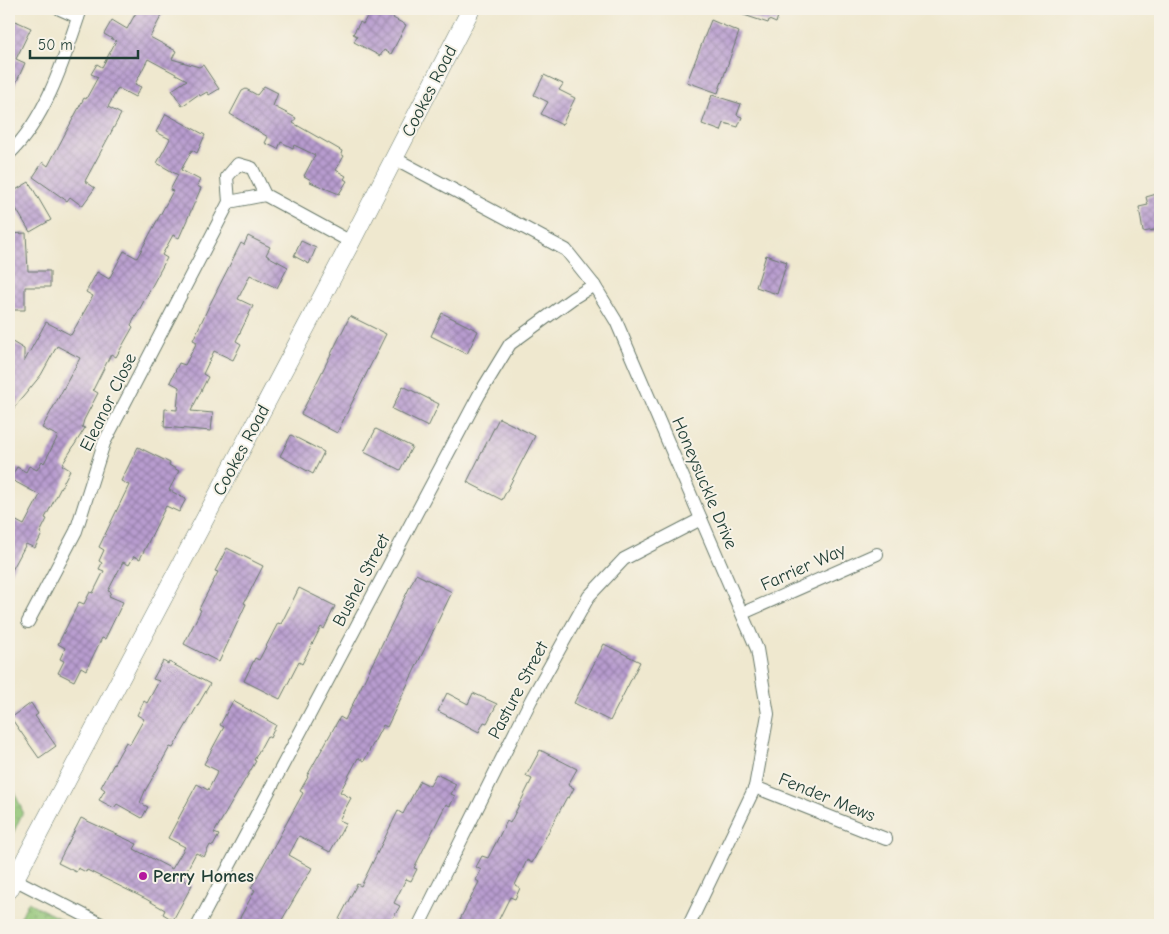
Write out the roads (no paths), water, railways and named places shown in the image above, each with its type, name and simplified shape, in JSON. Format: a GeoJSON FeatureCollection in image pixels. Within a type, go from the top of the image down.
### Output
{"type":"FeatureCollection","features":[{"type":"Feature","properties":{"kind":"street"},"geometry":{"type":"LineString","coordinates":[[9,154],[21,142],[41,110],[62,64],[79,13],[60,9]]}},
{"type":"Feature","properties":{"kind":"street","name":"Cookes Road"},"geometry":{"type":"LineString","coordinates":[[12,884],[351,242],[471,9]]}},
{"type":"Feature","properties":{"kind":"street","name":"Honeysuckle Drive"},"geometry":{"type":"LineString","coordinates":[[394,158],[566,250],[594,285],[616,321],[757,649],[768,714],[755,787],[688,925]]}},
{"type":"Feature","properties":{"kind":"street"},"geometry":{"type":"LineString","coordinates":[[265,195],[229,202],[227,177],[238,164],[252,168],[265,195],[351,242]]}},
{"type":"Feature","properties":{"kind":"street","name":"Eleanor Close"},"geometry":{"type":"LineString","coordinates":[[28,622],[76,531],[104,443],[229,202]]}},
{"type":"Feature","properties":{"kind":"street","name":"Bushel Street"},"geometry":{"type":"LineString","coordinates":[[198,925],[478,395],[510,344],[594,285]]}},
{"type":"Feature","properties":{"kind":"street","name":"Pasture Street"},"geometry":{"type":"LineString","coordinates":[[419,925],[531,700],[589,596],[624,559],[701,519]]}},
{"type":"Feature","properties":{"kind":"street","name":"Farrier Way"},"geometry":{"type":"LineString","coordinates":[[743,613],[877,554]]}},
{"type":"Feature","properties":{"kind":"street","name":"Fender Mews"},"geometry":{"type":"LineString","coordinates":[[755,787],[886,839]]}},
{"type":"Feature","properties":{"kind":"street"},"geometry":{"type":"LineString","coordinates":[[12,884],[103,925]]}},
{"type":"Feature","properties":{"kind":"place","name":"Perry Homes"},"geometry":{"type":"Point","coordinates":[143,876]}}]}
